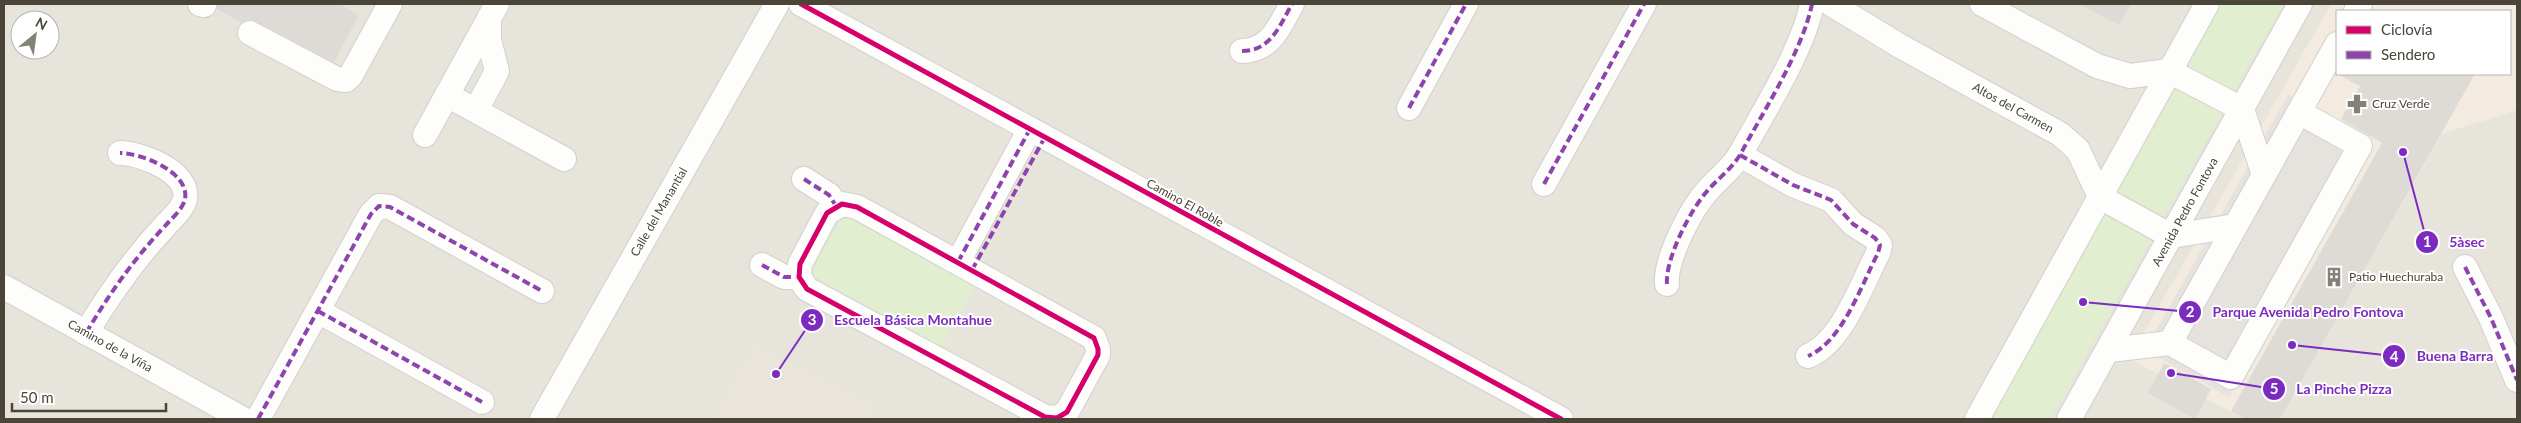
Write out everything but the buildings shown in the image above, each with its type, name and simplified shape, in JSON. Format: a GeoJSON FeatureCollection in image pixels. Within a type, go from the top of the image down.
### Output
{"type":"FeatureCollection","features":[{"type":"Feature","properties":{"kind":"street"},"geometry":{"type":"LineString","coordinates":[[250,33],[338,79],[346,80],[351,75],[390,4]]}},
{"type":"Feature","properties":{"kind":"street","name":"Calle del Manantial"},"geometry":{"type":"LineString","coordinates":[[542,419],[777,4]]}},
{"type":"Feature","properties":{"kind":"street","name":"Camino El Roble"},"geometry":{"type":"LineString","coordinates":[[801,4],[1560,419]]}},
{"type":"Feature","properties":{"kind":"street"},"geometry":{"type":"LineString","coordinates":[[1242,51],[1257,49],[1270,40],[1292,4]]}},
{"type":"Feature","properties":{"kind":"street"},"geometry":{"type":"LineString","coordinates":[[1409,108],[1466,4]]}},
{"type":"Feature","properties":{"kind":"street"},"geometry":{"type":"LineString","coordinates":[[1544,184],[1644,4]]}},
{"type":"Feature","properties":{"kind":"street"},"geometry":{"type":"LineString","coordinates":[[1667,284],[1670,256],[1700,201],[1709,189],[1733,166],[1740,155],[1793,55],[1807,22],[1812,4]]}},
{"type":"Feature","properties":{"kind":"street","name":"Altos del Carmen"},"geometry":{"type":"LineString","coordinates":[[1831,4],[1900,46],[2060,134],[2078,150],[2100,197]]}},
{"type":"Feature","properties":{"kind":"street"},"geometry":{"type":"LineString","coordinates":[[1982,4],[2097,66],[2130,76],[2169,71],[2242,109],[2264,174]]}},
{"type":"Feature","properties":{"kind":"street"},"geometry":{"type":"LineString","coordinates":[[1977,419],[2207,4]]}},
{"type":"Feature","properties":{"kind":"street","name":"Avenida Pedro Fontova"},"geometry":{"type":"LineString","coordinates":[[2069,419],[2300,4]]}},
{"type":"Feature","properties":{"kind":"street"},"geometry":{"type":"LineString","coordinates":[[425,135],[493,11]]}},
{"type":"Feature","properties":{"kind":"street"},"geometry":{"type":"LineString","coordinates":[[481,101],[498,71],[489,40],[493,11]]}},
{"type":"Feature","properties":{"kind":"street"},"geometry":{"type":"LineString","coordinates":[[2170,343],[2336,46]]}},
{"type":"Feature","properties":{"kind":"street"},"geometry":{"type":"LineString","coordinates":[[447,95],[564,159]]}},
{"type":"Feature","properties":{"kind":"street"},"geometry":{"type":"LineString","coordinates":[[2109,350],[2170,343],[2232,377],[2360,146],[2299,112]]}},
{"type":"Feature","properties":{"kind":"street"},"geometry":{"type":"LineString","coordinates":[[965,266],[1038,133]]}},
{"type":"Feature","properties":{"kind":"street"},"geometry":{"type":"LineString","coordinates":[[86,333],[112,290],[137,255],[178,212],[184,200],[184,186],[175,174],[142,156],[120,153]]}},
{"type":"Feature","properties":{"kind":"street"},"geometry":{"type":"LineString","coordinates":[[1740,155],[1793,185],[1831,200],[1853,224],[1875,238],[1880,245],[1878,253],[1838,330],[1823,348],[1808,356]]}},
{"type":"Feature","properties":{"kind":"street"},"geometry":{"type":"LineString","coordinates":[[804,179],[829,195],[836,206]]}},
{"type":"Feature","properties":{"kind":"street"},"geometry":{"type":"LineString","coordinates":[[2100,197],[2171,236],[2235,226]]}},
{"type":"Feature","properties":{"kind":"street"},"geometry":{"type":"LineString","coordinates":[[850,204],[965,266],[1090,334],[1097,343],[1098,355],[1067,412],[1057,418],[1040,415],[807,289],[799,277],[800,264],[827,214],[836,206],[850,204]]}},
{"type":"Feature","properties":{"kind":"street"},"geometry":{"type":"LineString","coordinates":[[258,419],[374,209],[384,206],[542,291]]}},
{"type":"Feature","properties":{"kind":"street"},"geometry":{"type":"LineString","coordinates":[[762,265],[784,277],[799,277]]}},
{"type":"Feature","properties":{"kind":"street"},"geometry":{"type":"LineString","coordinates":[[2465,267],[2491,318],[2517,380]]}},
{"type":"Feature","properties":{"kind":"street","name":"Camino de la Viña"},"geometry":{"type":"LineString","coordinates":[[4,288],[243,419]]}},
{"type":"Feature","properties":{"kind":"street"},"geometry":{"type":"LineString","coordinates":[[318,310],[482,402]]}},
{"type":"Feature","properties":{"kind":"shaded area"},"geometry":{"type":"Polygon","coordinates":[[[4,4],[2517,4],[2517,419],[4,419],[4,4]]]}},
{"type":"Feature","properties":{"kind":"shaded area"},"geometry":{"type":"Polygon","coordinates":[[[2331,4],[2517,4],[2517,110],[2442,134],[2280,419],[2245,419],[2129,359],[2331,4]]]}},
{"type":"Feature","properties":{"kind":"shaded area"},"geometry":{"type":"Polygon","coordinates":[[[2288,95],[2373,143],[2229,397],[2145,350],[2288,95]]]}},
{"type":"Feature","properties":{"kind":"shaded area"},"geometry":{"type":"Polygon","coordinates":[[[754,345],[874,403],[865,419],[714,419],[754,345]]]}},
{"type":"Feature","properties":{"kind":"green space"},"geometry":{"type":"Polygon","coordinates":[[[2217,4],[2283,4],[2050,419],[1985,419],[2217,4]]]}},
{"type":"Feature","properties":{"kind":"green space"},"geometry":{"type":"Polygon","coordinates":[[[851,217],[975,287],[941,348],[815,277],[813,268],[840,220],[851,217]]]}},
{"type":"Feature","properties":{"kind":"marked path"},"geometry":{"type":"LineString","coordinates":[[1242,51],[1252,50],[1267,42],[1279,28],[1292,4]]}},
{"type":"Feature","properties":{"kind":"marked path"},"geometry":{"type":"LineString","coordinates":[[1409,108],[1466,4]]}},
{"type":"Feature","properties":{"kind":"marked path"},"geometry":{"type":"LineString","coordinates":[[1544,184],[1644,4]]}},
{"type":"Feature","properties":{"kind":"marked path"},"geometry":{"type":"LineString","coordinates":[[1667,284],[1670,261],[1680,234],[1702,198],[1740,155],[1791,61],[1800,42],[1812,4]]}},
{"type":"Feature","properties":{"kind":"marked path"},"geometry":{"type":"LineString","coordinates":[[958,262],[1030,129]]}},
{"type":"Feature","properties":{"kind":"marked path"},"geometry":{"type":"LineString","coordinates":[[972,270],[1045,137]]}},
{"type":"Feature","properties":{"kind":"marked path"},"geometry":{"type":"LineString","coordinates":[[86,333],[122,277],[180,210],[185,199],[185,189],[180,180],[172,173],[151,160],[120,153]]}},
{"type":"Feature","properties":{"kind":"marked path"},"geometry":{"type":"LineString","coordinates":[[1740,155],[1793,185],[1831,200],[1853,224],[1875,238],[1880,245],[1878,253],[1841,326],[1831,339],[1820,349],[1808,356]]}},
{"type":"Feature","properties":{"kind":"marked path"},"geometry":{"type":"LineString","coordinates":[[804,179],[829,195],[836,206]]}},
{"type":"Feature","properties":{"kind":"marked path"},"geometry":{"type":"LineString","coordinates":[[258,419],[371,214],[379,206],[390,207],[542,291]]}},
{"type":"Feature","properties":{"kind":"marked path"},"geometry":{"type":"LineString","coordinates":[[762,265],[784,277],[799,277]]}},
{"type":"Feature","properties":{"kind":"marked path"},"geometry":{"type":"LineString","coordinates":[[2465,267],[2491,318],[2517,380]]}},
{"type":"Feature","properties":{"kind":"marked path"},"geometry":{"type":"LineString","coordinates":[[318,311],[482,402]]}},
{"type":"Feature","properties":{"kind":"cycle path"},"geometry":{"type":"LineString","coordinates":[[801,4],[1561,419]]}},
{"type":"Feature","properties":{"kind":"cycle path"},"geometry":{"type":"LineString","coordinates":[[842,204],[857,207],[1094,338],[1098,355],[1067,412],[1057,418],[1045,417],[807,289],[799,277],[800,264],[827,213],[842,204]]}},
{"type":"Feature","properties":{"kind":"place","name":"Cruz Verde"},"geometry":{"type":"Point","coordinates":[2357,104]}},
{"type":"Feature","properties":{"kind":"place","name":"5àsec"},"geometry":{"type":"Point","coordinates":[2403,152]}},
{"type":"Feature","properties":{"kind":"place","name":"Patio Huechuraba"},"geometry":{"type":"Point","coordinates":[2334,277]}},
{"type":"Feature","properties":{"kind":"place","name":"Parque Avenida Pedro Fontova"},"geometry":{"type":"Point","coordinates":[2083,302]}},
{"type":"Feature","properties":{"kind":"place","name":"Buena Barra"},"geometry":{"type":"Point","coordinates":[2292,345]}},
{"type":"Feature","properties":{"kind":"place","name":"La Pinche Pizza"},"geometry":{"type":"Point","coordinates":[2171,373]}},
{"type":"Feature","properties":{"kind":"place","name":"Escuela Básica Montahue"},"geometry":{"type":"Point","coordinates":[776,374]}}]}
